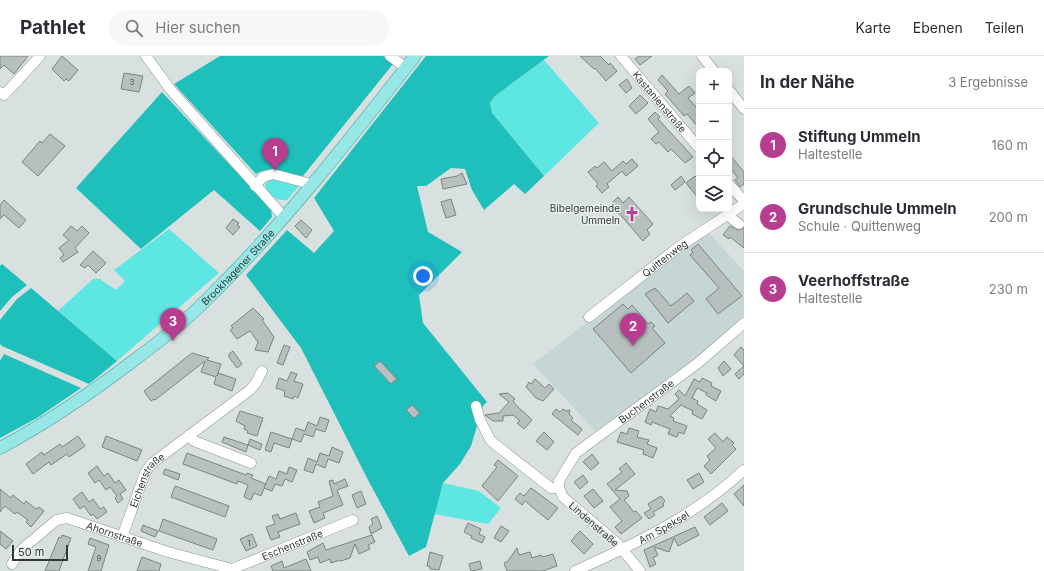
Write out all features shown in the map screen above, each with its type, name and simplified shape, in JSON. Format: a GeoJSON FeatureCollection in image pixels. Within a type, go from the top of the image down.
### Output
{"type":"FeatureCollection","features":[{"type":"Feature","properties":{"kind":"main road","name":"Brockhagener Straße"},"geometry":{"type":"LineString","coordinates":[[0,448],[67,408],[147,350],[198,308],[240,266],[311,186],[416,56]]}},
{"type":"Feature","properties":{"kind":"street"},"geometry":{"type":"LineString","coordinates":[[0,92],[4,95],[40,56]]}},
{"type":"Feature","properties":{"kind":"street"},"geometry":{"type":"LineString","coordinates":[[146,56],[170,89],[284,217]]}},
{"type":"Feature","properties":{"kind":"street"},"geometry":{"type":"LineString","coordinates":[[390,56],[406,68]]}},
{"type":"Feature","properties":{"kind":"street","name":"Kastanienstraße"},"geometry":{"type":"LineString","coordinates":[[621,56],[696,144]]}},
{"type":"Feature","properties":{"kind":"street"},"geometry":{"type":"LineString","coordinates":[[702,56],[712,68]]}},
{"type":"Feature","properties":{"kind":"street"},"geometry":{"type":"LineString","coordinates":[[732,94],[744,109]]}},
{"type":"Feature","properties":{"kind":"street"},"geometry":{"type":"LineString","coordinates":[[255,186],[263,177],[273,174],[307,183],[311,186]]}},
{"type":"Feature","properties":{"kind":"street"},"geometry":{"type":"LineString","coordinates":[[732,188],[744,203]]}},
{"type":"Feature","properties":{"kind":"street","name":"Quittenweg"},"geometry":{"type":"LineString","coordinates":[[589,317],[680,246],[744,203]]}},
{"type":"Feature","properties":{"kind":"street"},"geometry":{"type":"LineString","coordinates":[[728,215],[742,226]]}},
{"type":"Feature","properties":{"kind":"street","name":"Buchenstraße"},"geometry":{"type":"LineString","coordinates":[[559,488],[559,481],[576,453],[698,363],[744,323]]}},
{"type":"Feature","properties":{"kind":"street","name":"Eichenstraße"},"geometry":{"type":"LineString","coordinates":[[122,537],[145,473],[151,464],[254,387],[262,371]]}},
{"type":"Feature","properties":{"kind":"street","name":"Lindenstraße"},"geometry":{"type":"LineString","coordinates":[[476,406],[480,420],[491,441],[551,488],[559,488],[563,496],[617,543],[640,571]]}},
{"type":"Feature","properties":{"kind":"street"},"geometry":{"type":"LineString","coordinates":[[189,435],[194,441],[251,463]]}},
{"type":"Feature","properties":{"kind":"street","name":"Am Speksel"},"geometry":{"type":"LineString","coordinates":[[575,571],[623,550],[677,520],[711,498],[744,470]]}},
{"type":"Feature","properties":{"kind":"street","name":"Ahornstraße"},"geometry":{"type":"LineString","coordinates":[[12,564],[21,550],[52,523],[62,518],[72,519],[168,552],[232,570]]}},
{"type":"Feature","properties":{"kind":"street","name":"Eschenstraße"},"geometry":{"type":"LineString","coordinates":[[232,570],[353,520]]}},
{"type":"Feature","properties":{"kind":"shaded area"},"geometry":{"type":"Polygon","coordinates":[[[220,56],[383,56],[393,64],[303,176],[273,170],[262,171],[256,174],[174,84],[220,56]]]}},
{"type":"Feature","properties":{"kind":"shaded area"},"geometry":{"type":"Polygon","coordinates":[[[426,56],[549,56],[495,96],[490,103],[492,113],[544,176],[525,194],[514,184],[484,210],[472,190],[465,169],[451,168],[426,186],[417,186],[428,232],[462,252],[419,295],[423,323],[487,402],[483,406],[471,446],[460,464],[443,483],[426,547],[409,556],[368,480],[301,348],[246,275],[287,230],[314,253],[334,231],[314,198],[426,56]]]}},
{"type":"Feature","properties":{"kind":"shaded area"},"geometry":{"type":"Polygon","coordinates":[[[544,60],[599,123],[544,176],[491,113],[490,103],[495,96],[544,60]]]}},
{"type":"Feature","properties":{"kind":"shaded area"},"geometry":{"type":"Polygon","coordinates":[[[162,92],[271,209],[272,217],[260,231],[214,190],[141,249],[76,188],[162,92]]]}},
{"type":"Feature","properties":{"kind":"shaded area"},"geometry":{"type":"Polygon","coordinates":[[[270,178],[300,185],[287,200],[280,200],[270,195],[266,189],[265,185],[270,178]]]}},
{"type":"Feature","properties":{"kind":"shaded area"},"geometry":{"type":"Polygon","coordinates":[[[169,229],[219,273],[117,361],[58,311],[93,279],[100,279],[116,290],[125,281],[114,270],[169,229]]]}},
{"type":"Feature","properties":{"kind":"shaded area"},"geometry":{"type":"Polygon","coordinates":[[[708,232],[744,271],[744,315],[690,364],[595,431],[533,364],[684,247],[708,232]]]}},
{"type":"Feature","properties":{"kind":"shaded area"},"geometry":{"type":"Polygon","coordinates":[[[2,264],[27,285],[12,297],[0,311],[0,266],[2,264]]]}},
{"type":"Feature","properties":{"kind":"shaded area"},"geometry":{"type":"Polygon","coordinates":[[[31,288],[117,361],[89,384],[2,346],[0,344],[0,320],[17,299],[31,288]]]}},
{"type":"Feature","properties":{"kind":"shaded area"},"geometry":{"type":"Polygon","coordinates":[[[4,354],[81,388],[37,418],[0,438],[0,361],[4,354]]]}},
{"type":"Feature","properties":{"kind":"shaded area"},"geometry":{"type":"Polygon","coordinates":[[[443,483],[479,491],[501,508],[488,524],[434,514],[443,483]]]}},
{"type":"Feature","properties":{"kind":"building"},"geometry":{"type":"Polygon","coordinates":[[[0,56],[28,56],[14,74],[4,65],[0,69],[0,56]]]}},
{"type":"Feature","properties":{"kind":"building"},"geometry":{"type":"Polygon","coordinates":[[[62,56],[78,70],[69,81],[66,79],[64,81],[52,69],[62,56]]]}},
{"type":"Feature","properties":{"kind":"building"},"geometry":{"type":"Polygon","coordinates":[[[580,56],[600,56],[609,65],[610,63],[617,71],[606,81],[595,68],[594,69],[580,56]]]}},
{"type":"Feature","properties":{"kind":"building"},"geometry":{"type":"Polygon","coordinates":[[[639,56],[652,56],[640,65],[635,59],[639,56]]]}},
{"type":"Feature","properties":{"kind":"building"},"geometry":{"type":"Polygon","coordinates":[[[124,73],[143,76],[139,92],[121,89],[124,73]]]}},
{"type":"Feature","properties":{"kind":"building"},"geometry":{"type":"Polygon","coordinates":[[[662,75],[679,94],[689,86],[695,93],[688,98],[696,107],[696,124],[687,114],[684,116],[665,94],[668,91],[658,80],[662,75]]]}},
{"type":"Feature","properties":{"kind":"building"},"geometry":{"type":"Polygon","coordinates":[[[627,79],[632,88],[626,93],[619,85],[627,79]]]}},
{"type":"Feature","properties":{"kind":"building"},"geometry":{"type":"Polygon","coordinates":[[[640,95],[648,103],[636,114],[629,106],[640,95]]]}},
{"type":"Feature","properties":{"kind":"building"},"geometry":{"type":"Polygon","coordinates":[[[655,112],[660,117],[658,119],[693,157],[685,163],[671,149],[668,152],[659,142],[656,144],[651,139],[659,132],[648,119],[655,112]]]}},
{"type":"Feature","properties":{"kind":"building"},"geometry":{"type":"Polygon","coordinates":[[[50,134],[65,146],[38,176],[22,162],[40,141],[42,143],[50,134]]]}},
{"type":"Feature","properties":{"kind":"building"},"geometry":{"type":"Polygon","coordinates":[[[732,158],[744,172],[744,184],[740,187],[735,180],[738,178],[732,170],[732,158]]]}},
{"type":"Feature","properties":{"kind":"building"},"geometry":{"type":"Polygon","coordinates":[[[632,159],[638,166],[626,176],[622,171],[607,184],[609,187],[602,193],[596,186],[598,184],[588,172],[595,166],[597,168],[604,162],[612,171],[623,161],[626,164],[632,159]]]}},
{"type":"Feature","properties":{"kind":"building"},"geometry":{"type":"Polygon","coordinates":[[[462,173],[467,184],[443,189],[441,179],[457,176],[462,173]]]}},
{"type":"Feature","properties":{"kind":"building"},"geometry":{"type":"Polygon","coordinates":[[[681,176],[685,182],[675,190],[671,185],[681,176]]]}},
{"type":"Feature","properties":{"kind":"building"},"geometry":{"type":"Polygon","coordinates":[[[695,176],[696,177],[696,195],[686,183],[695,176]]]}},
{"type":"Feature","properties":{"kind":"building","name":"Bibelgemeinde Ummeln"},"geometry":{"type":"Polygon","coordinates":[[[618,197],[623,203],[629,197],[653,224],[647,230],[650,234],[643,241],[611,204],[618,197]]]}},
{"type":"Feature","properties":{"kind":"building"},"geometry":{"type":"Polygon","coordinates":[[[451,199],[456,215],[446,218],[441,202],[451,199]]]}},
{"type":"Feature","properties":{"kind":"building"},"geometry":{"type":"Polygon","coordinates":[[[4,200],[26,220],[19,228],[4,215],[0,219],[0,205],[4,200]]]}},
{"type":"Feature","properties":{"kind":"building"},"geometry":{"type":"Polygon","coordinates":[[[233,219],[239,223],[237,225],[240,227],[233,235],[226,228],[233,219]]]}},
{"type":"Feature","properties":{"kind":"building"},"geometry":{"type":"Polygon","coordinates":[[[301,220],[312,230],[306,238],[295,226],[301,220]]]}},
{"type":"Feature","properties":{"kind":"building"},"geometry":{"type":"Polygon","coordinates":[[[71,226],[77,231],[82,226],[89,233],[75,248],[78,252],[63,262],[60,258],[64,255],[59,248],[69,240],[63,235],[71,226]]]}},
{"type":"Feature","properties":{"kind":"building"},"geometry":{"type":"Polygon","coordinates":[[[730,226],[738,230],[744,228],[744,248],[730,237],[729,239],[723,235],[730,226]]]}},
{"type":"Feature","properties":{"kind":"building"},"geometry":{"type":"Polygon","coordinates":[[[698,244],[742,296],[718,314],[706,299],[719,288],[690,255],[693,252],[691,250],[698,244]]]}},
{"type":"Feature","properties":{"kind":"building"},"geometry":{"type":"Polygon","coordinates":[[[93,251],[106,263],[96,273],[88,265],[85,268],[80,265],[93,251]]]}},
{"type":"Feature","properties":{"kind":"building"},"geometry":{"type":"Polygon","coordinates":[[[655,288],[671,306],[687,293],[694,301],[668,323],[645,294],[655,288]]]}},
{"type":"Feature","properties":{"kind":"building"},"geometry":{"type":"Polygon","coordinates":[[[623,304],[628,309],[632,305],[648,324],[651,322],[655,326],[652,328],[665,343],[631,373],[593,329],[623,304]]]}},
{"type":"Feature","properties":{"kind":"building"},"geometry":{"type":"Polygon","coordinates":[[[253,308],[264,319],[262,320],[274,337],[268,352],[255,350],[258,342],[250,331],[237,339],[230,330],[233,328],[231,326],[253,308]]]}},
{"type":"Feature","properties":{"kind":"building"},"geometry":{"type":"Polygon","coordinates":[[[284,345],[290,347],[283,365],[277,363],[284,345]]]}},
{"type":"Feature","properties":{"kind":"building"},"geometry":{"type":"Polygon","coordinates":[[[741,347],[744,350],[744,366],[734,355],[741,347]]]}},
{"type":"Feature","properties":{"kind":"building"},"geometry":{"type":"Polygon","coordinates":[[[233,351],[242,364],[237,368],[229,357],[229,354],[233,351]]]}},
{"type":"Feature","properties":{"kind":"building"},"geometry":{"type":"Polygon","coordinates":[[[192,353],[209,358],[207,360],[221,364],[218,373],[236,379],[232,391],[214,384],[216,377],[201,372],[205,361],[155,400],[154,399],[151,401],[144,391],[192,353]]]}},
{"type":"Feature","properties":{"kind":"building"},"geometry":{"type":"Polygon","coordinates":[[[380,361],[397,379],[391,384],[374,366],[380,361]]]}},
{"type":"Feature","properties":{"kind":"building"},"geometry":{"type":"Polygon","coordinates":[[[724,361],[731,369],[723,376],[718,368],[724,361]]]}},
{"type":"Feature","properties":{"kind":"building"},"geometry":{"type":"Polygon","coordinates":[[[744,366],[744,374],[739,379],[735,374],[744,366]]]}},
{"type":"Feature","properties":{"kind":"building"},"geometry":{"type":"Polygon","coordinates":[[[291,372],[297,374],[294,381],[303,384],[298,398],[294,396],[293,399],[284,396],[285,391],[276,388],[279,378],[287,381],[291,372]]]}},
{"type":"Feature","properties":{"kind":"building"},"geometry":{"type":"Polygon","coordinates":[[[702,378],[712,383],[711,386],[721,391],[716,401],[706,395],[707,393],[697,388],[692,398],[698,401],[697,404],[707,410],[702,419],[692,414],[693,411],[681,405],[670,416],[674,418],[673,421],[687,426],[684,434],[679,432],[677,437],[668,434],[670,429],[652,422],[651,425],[645,422],[650,409],[656,412],[658,406],[668,409],[679,399],[675,394],[679,390],[685,396],[694,379],[700,382],[702,378]]]}},
{"type":"Feature","properties":{"kind":"building"},"geometry":{"type":"Polygon","coordinates":[[[535,379],[545,388],[549,384],[554,389],[543,401],[536,398],[526,387],[529,382],[531,384],[535,379]]]}},
{"type":"Feature","properties":{"kind":"building"},"geometry":{"type":"Polygon","coordinates":[[[508,393],[515,399],[513,401],[517,406],[532,420],[524,429],[517,423],[520,421],[513,415],[503,416],[503,421],[493,421],[485,415],[499,413],[509,402],[499,394],[508,393]]]}},
{"type":"Feature","properties":{"kind":"building"},"geometry":{"type":"Polygon","coordinates":[[[412,405],[420,413],[414,418],[406,410],[412,405]]]}},
{"type":"Feature","properties":{"kind":"building"},"geometry":{"type":"Polygon","coordinates":[[[556,409],[560,412],[563,409],[566,411],[570,410],[569,414],[573,418],[571,420],[582,429],[578,435],[552,414],[556,409]]]}},
{"type":"Feature","properties":{"kind":"building"},"geometry":{"type":"Polygon","coordinates":[[[240,411],[263,418],[257,436],[247,433],[248,431],[244,429],[245,426],[236,421],[240,411]]]}},
{"type":"Feature","properties":{"kind":"building"},"geometry":{"type":"Polygon","coordinates":[[[320,417],[329,420],[325,432],[316,429],[313,437],[304,434],[301,442],[292,439],[296,428],[305,431],[308,422],[317,426],[320,417]]]}},
{"type":"Feature","properties":{"kind":"building"},"geometry":{"type":"Polygon","coordinates":[[[629,428],[639,431],[637,437],[649,440],[647,444],[657,448],[653,458],[643,454],[644,450],[617,442],[621,432],[627,434],[629,428]]]}},
{"type":"Feature","properties":{"kind":"building"},"geometry":{"type":"Polygon","coordinates":[[[271,432],[292,439],[289,448],[274,443],[271,452],[265,450],[271,432]]]}},
{"type":"Feature","properties":{"kind":"building"},"geometry":{"type":"Polygon","coordinates":[[[544,432],[554,442],[547,450],[536,441],[544,432]]]}},
{"type":"Feature","properties":{"kind":"building"},"geometry":{"type":"Polygon","coordinates":[[[715,433],[723,442],[727,437],[734,443],[732,445],[736,449],[711,474],[704,466],[710,460],[707,456],[716,448],[708,439],[715,433]]]}},
{"type":"Feature","properties":{"kind":"building"},"geometry":{"type":"Polygon","coordinates":[[[78,436],[85,446],[69,457],[67,454],[51,465],[49,462],[33,474],[26,464],[42,452],[44,455],[60,444],[62,447],[78,436]]]}},
{"type":"Feature","properties":{"kind":"building"},"geometry":{"type":"Polygon","coordinates":[[[106,436],[142,450],[137,461],[102,447],[106,436]]]}},
{"type":"Feature","properties":{"kind":"building"},"geometry":{"type":"Polygon","coordinates":[[[224,437],[248,445],[246,452],[222,442],[224,437]]]}},
{"type":"Feature","properties":{"kind":"building"},"geometry":{"type":"Polygon","coordinates":[[[250,439],[262,444],[260,450],[248,445],[250,439]]]}},
{"type":"Feature","properties":{"kind":"building"},"geometry":{"type":"Polygon","coordinates":[[[332,447],[343,452],[339,463],[328,459],[325,468],[316,464],[313,473],[304,470],[308,458],[317,462],[320,453],[329,456],[332,447]]]}},
{"type":"Feature","properties":{"kind":"building"},"geometry":{"type":"Polygon","coordinates":[[[187,453],[246,475],[247,473],[253,475],[251,478],[266,484],[261,496],[254,493],[251,500],[244,497],[248,485],[238,481],[237,484],[183,464],[187,453]]]}},
{"type":"Feature","properties":{"kind":"building"},"geometry":{"type":"Polygon","coordinates":[[[592,454],[599,463],[591,470],[583,462],[592,454]]]}},
{"type":"Feature","properties":{"kind":"building"},"geometry":{"type":"Polygon","coordinates":[[[498,460],[518,476],[498,501],[482,486],[497,467],[494,465],[498,460]]]}},
{"type":"Feature","properties":{"kind":"building"},"geometry":{"type":"Polygon","coordinates":[[[626,463],[635,474],[615,490],[627,491],[629,496],[624,500],[634,512],[636,511],[642,518],[621,534],[615,527],[622,521],[610,507],[620,499],[607,484],[622,472],[619,469],[626,463]]]}},
{"type":"Feature","properties":{"kind":"building"},"geometry":{"type":"Polygon","coordinates":[[[97,466],[104,476],[108,473],[115,483],[119,480],[126,490],[120,494],[123,499],[118,503],[115,498],[117,496],[110,487],[106,490],[99,480],[95,483],[88,473],[97,466]]]}},
{"type":"Feature","properties":{"kind":"building"},"geometry":{"type":"Polygon","coordinates":[[[289,467],[297,470],[292,482],[285,479],[282,486],[275,484],[272,491],[264,488],[269,476],[276,479],[279,471],[287,474],[289,467]]]}},
{"type":"Feature","properties":{"kind":"building"},"geometry":{"type":"Polygon","coordinates":[[[165,469],[180,474],[178,480],[163,474],[165,469]]]}},
{"type":"Feature","properties":{"kind":"building"},"geometry":{"type":"Polygon","coordinates":[[[699,473],[704,482],[693,489],[687,480],[699,473]]]}},
{"type":"Feature","properties":{"kind":"building"},"geometry":{"type":"Polygon","coordinates":[[[583,475],[588,482],[580,489],[574,482],[583,475]]]}},
{"type":"Feature","properties":{"kind":"building"},"geometry":{"type":"Polygon","coordinates":[[[345,479],[348,486],[337,490],[343,505],[323,513],[325,518],[314,523],[309,511],[320,507],[318,502],[333,496],[329,481],[333,480],[334,484],[345,479]]]}},
{"type":"Feature","properties":{"kind":"building"},"geometry":{"type":"Polygon","coordinates":[[[744,485],[744,506],[734,494],[744,485]]]}},
{"type":"Feature","properties":{"kind":"building"},"geometry":{"type":"Polygon","coordinates":[[[175,486],[229,506],[225,517],[171,497],[175,486]]]}},
{"type":"Feature","properties":{"kind":"building"},"geometry":{"type":"Polygon","coordinates":[[[531,488],[558,508],[548,520],[525,501],[522,505],[515,499],[520,493],[524,496],[531,488]]]}},
{"type":"Feature","properties":{"kind":"building"},"geometry":{"type":"Polygon","coordinates":[[[0,489],[11,498],[13,495],[24,504],[26,501],[36,509],[39,507],[44,511],[31,527],[26,522],[28,520],[17,512],[15,514],[5,506],[0,512],[0,489]]]}},
{"type":"Feature","properties":{"kind":"building"},"geometry":{"type":"Polygon","coordinates":[[[593,489],[603,501],[594,508],[584,496],[593,489]]]}},
{"type":"Feature","properties":{"kind":"building"},"geometry":{"type":"Polygon","coordinates":[[[361,491],[366,504],[357,508],[352,495],[361,491]]]}},
{"type":"Feature","properties":{"kind":"building"},"geometry":{"type":"Polygon","coordinates":[[[82,492],[89,502],[93,499],[100,509],[104,507],[107,512],[97,519],[93,514],[91,516],[84,506],[80,509],[73,499],[82,492]]]}},
{"type":"Feature","properties":{"kind":"building"},"geometry":{"type":"Polygon","coordinates":[[[661,496],[665,501],[663,503],[664,506],[653,512],[655,515],[649,519],[644,513],[651,509],[648,504],[661,496]]]}},
{"type":"Feature","properties":{"kind":"building"},"geometry":{"type":"Polygon","coordinates":[[[722,503],[728,511],[710,525],[704,517],[722,503]]]}},
{"type":"Feature","properties":{"kind":"building"},"geometry":{"type":"Polygon","coordinates":[[[296,513],[300,524],[278,532],[280,537],[271,540],[266,527],[275,524],[272,516],[278,514],[280,519],[296,513]]]}},
{"type":"Feature","properties":{"kind":"building"},"geometry":{"type":"Polygon","coordinates":[[[377,516],[382,528],[371,534],[369,527],[373,524],[371,519],[377,516]]]}},
{"type":"Feature","properties":{"kind":"building"},"geometry":{"type":"Polygon","coordinates":[[[163,519],[217,539],[213,550],[159,531],[163,519]]]}},
{"type":"Feature","properties":{"kind":"building"},"geometry":{"type":"Polygon","coordinates":[[[468,523],[481,529],[479,534],[485,537],[482,543],[471,538],[472,536],[464,532],[468,523]]]}},
{"type":"Feature","properties":{"kind":"building"},"geometry":{"type":"Polygon","coordinates":[[[143,525],[158,531],[155,537],[141,531],[143,525]]]}},
{"type":"Feature","properties":{"kind":"building"},"geometry":{"type":"Polygon","coordinates":[[[501,526],[509,531],[501,542],[494,538],[501,526]]]}},
{"type":"Feature","properties":{"kind":"building"},"geometry":{"type":"Polygon","coordinates":[[[695,527],[699,535],[678,546],[674,538],[669,552],[654,547],[658,555],[653,558],[656,564],[650,567],[644,550],[695,527]]]}},
{"type":"Feature","properties":{"kind":"building"},"geometry":{"type":"Polygon","coordinates":[[[0,531],[13,541],[6,549],[0,544],[0,531]]]}},
{"type":"Feature","properties":{"kind":"building"},"geometry":{"type":"Polygon","coordinates":[[[580,531],[593,544],[584,554],[571,541],[580,531]]]}},
{"type":"Feature","properties":{"kind":"building"},"geometry":{"type":"Polygon","coordinates":[[[252,534],[257,546],[246,551],[240,539],[252,534]]]}},
{"type":"Feature","properties":{"kind":"building"},"geometry":{"type":"Polygon","coordinates":[[[62,535],[71,538],[59,571],[45,571],[59,537],[61,538],[62,535]]]}},
{"type":"Feature","properties":{"kind":"building"},"geometry":{"type":"Polygon","coordinates":[[[372,535],[375,542],[368,545],[370,549],[359,554],[355,544],[350,558],[341,561],[331,563],[330,559],[320,563],[318,557],[310,560],[307,552],[323,543],[326,550],[372,535]]]}},
{"type":"Feature","properties":{"kind":"building"},"geometry":{"type":"Polygon","coordinates":[[[90,538],[109,545],[101,571],[88,571],[96,547],[88,544],[90,538]]]}},
{"type":"Feature","properties":{"kind":"building"},"geometry":{"type":"Polygon","coordinates":[[[517,548],[519,555],[530,552],[532,558],[541,555],[542,557],[553,554],[557,566],[543,571],[507,571],[504,563],[508,561],[517,548]]]}},
{"type":"Feature","properties":{"kind":"building"},"geometry":{"type":"Polygon","coordinates":[[[430,552],[443,556],[439,570],[430,569],[430,567],[427,566],[430,552]]]}},
{"type":"Feature","properties":{"kind":"building"},"geometry":{"type":"Polygon","coordinates":[[[142,557],[161,564],[159,571],[137,571],[142,557]]]}},
{"type":"Feature","properties":{"kind":"building"},"geometry":{"type":"Polygon","coordinates":[[[306,559],[311,571],[273,571],[271,566],[282,561],[284,568],[306,559]]]}},
{"type":"Feature","properties":{"kind":"building"},"geometry":{"type":"Polygon","coordinates":[[[480,561],[482,569],[471,571],[469,564],[480,561]]]}},
{"type":"Feature","properties":{"kind":"place","name":"Stiftung Ummeln"},"geometry":{"type":"Point","coordinates":[275,171]}},
{"type":"Feature","properties":{"kind":"place","name":"Bibelgemeinde Ummeln"},"geometry":{"type":"Point","coordinates":[632,214]}},
{"type":"Feature","properties":{"kind":"place","name":"Veerhoffstraße"},"geometry":{"type":"Point","coordinates":[173,341]}},
{"type":"Feature","properties":{"kind":"place","name":"Grundschule Ummeln"},"geometry":{"type":"Point","coordinates":[633,346]}}]}
